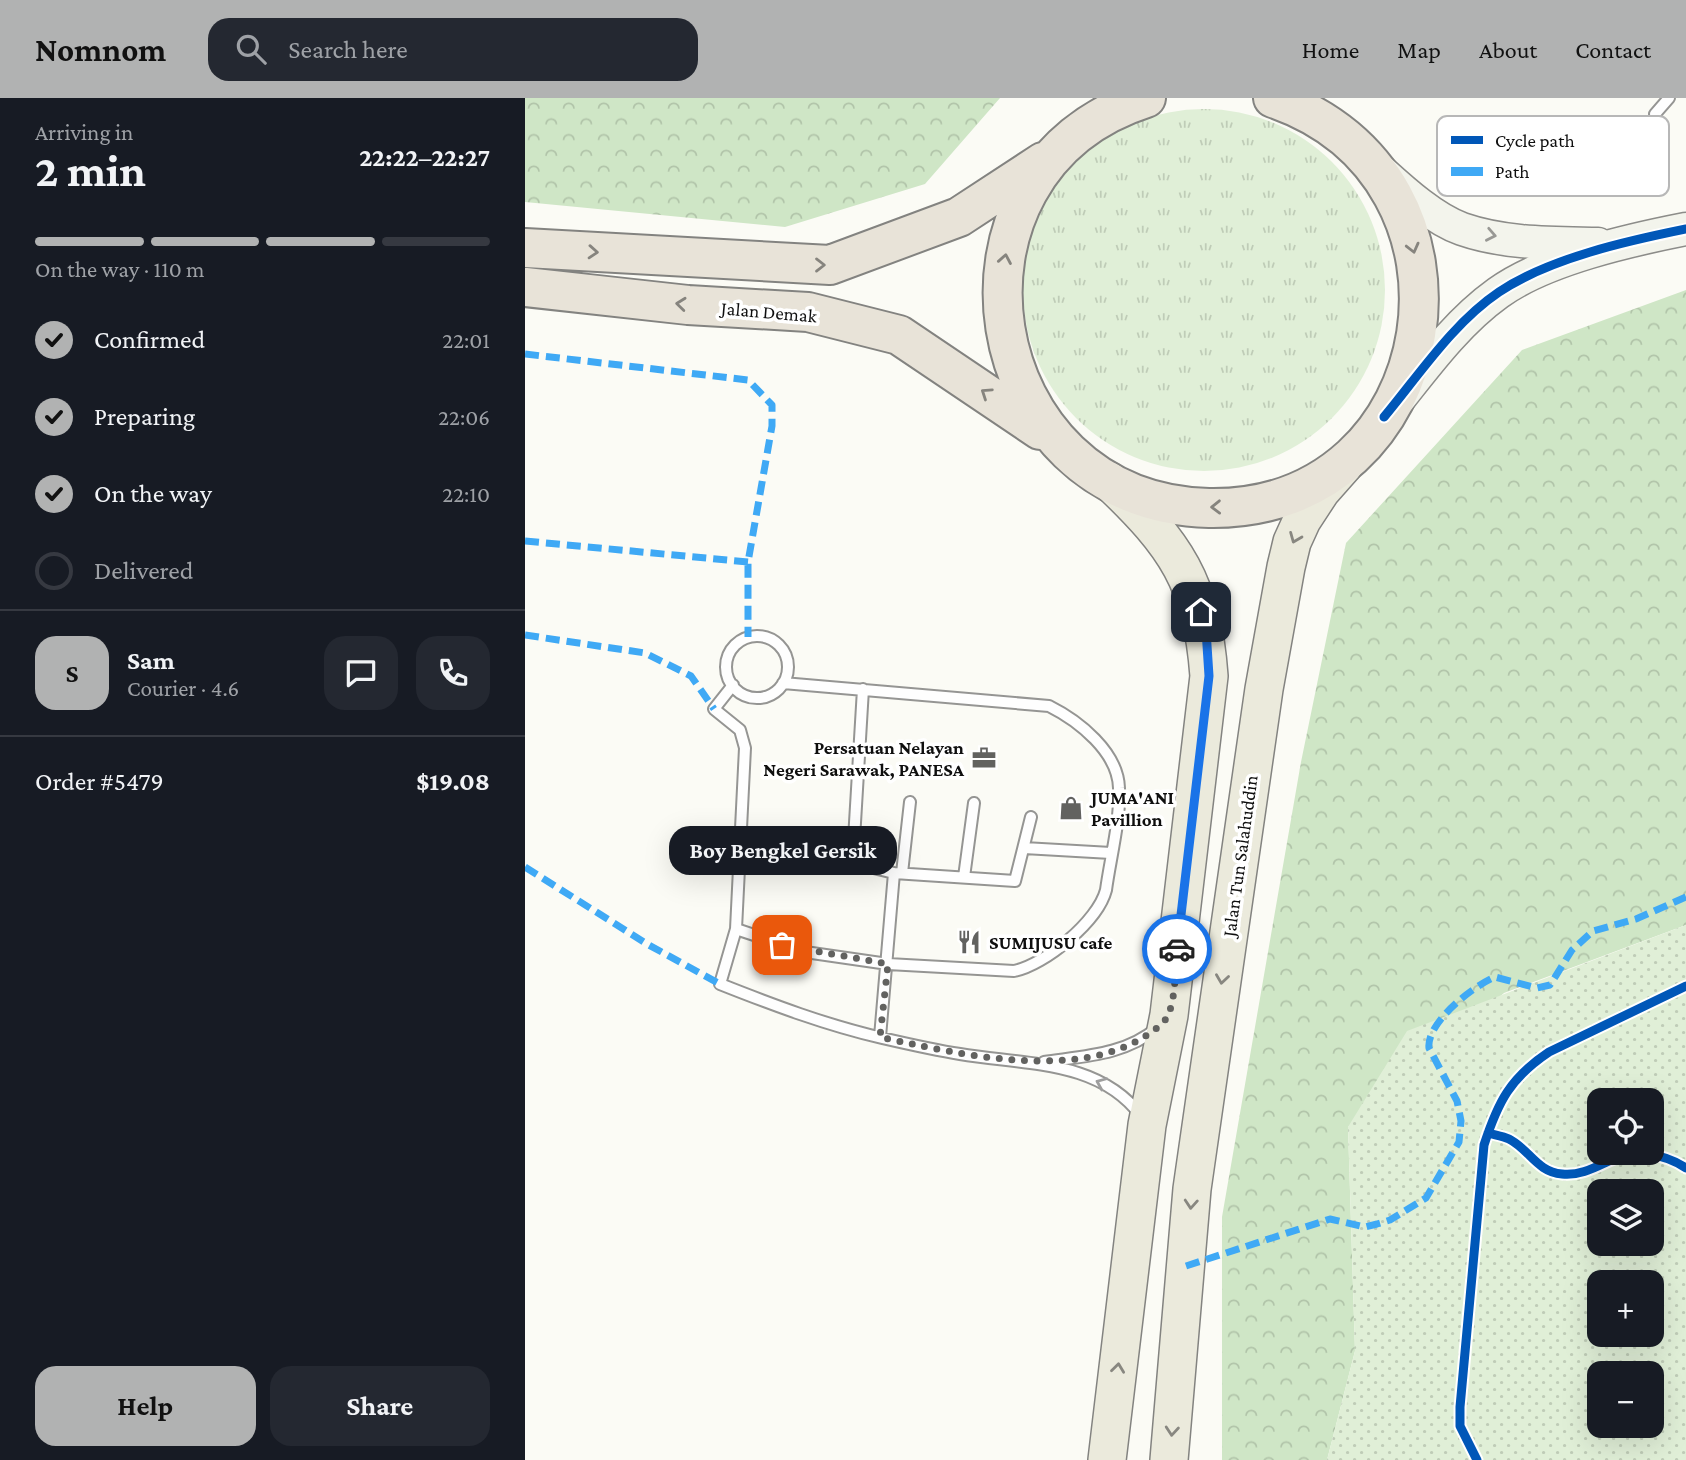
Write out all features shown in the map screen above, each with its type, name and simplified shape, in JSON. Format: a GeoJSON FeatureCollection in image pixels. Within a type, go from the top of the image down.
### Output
{"type":"FeatureCollection","features":[{"type":"Feature","properties":{"kind":"highway"},"geometry":{"type":"LineString","coordinates":[[1089,98],[1066,145],[1038,178],[1016,218],[1004,261],[1001,298],[1004,334],[1017,377],[1039,417],[1062,445],[1109,481],[1140,495],[1174,504],[1208,508],[1243,505],[1276,497],[1308,484],[1337,466],[1373,430],[1406,374],[1416,342],[1420,309],[1419,276],[1413,244],[1401,213],[1381,177],[1354,146],[1304,107],[1273,98]]}},
{"type":"Feature","properties":{"kind":"highway"},"geometry":{"type":"LineString","coordinates":[[525,248],[830,265],[959,217],[1111,112],[1146,98]]}},
{"type":"Feature","properties":{"kind":"highway","name":"Jalan Demak"},"geometry":{"type":"LineString","coordinates":[[525,287],[688,305],[808,312],[899,335],[1062,445]]}},
{"type":"Feature","properties":{"kind":"main road","name":"Jalan Tun Salahuddin"},"geometry":{"type":"LineString","coordinates":[[1169,1460],[1192,1189],[1262,703],[1286,567],[1292,541],[1321,491],[1373,430]]}},
{"type":"Feature","properties":{"kind":"main road"},"geometry":{"type":"LineString","coordinates":[[1107,1460],[1147,1125],[1169,1015],[1209,676],[1206,630],[1196,595],[1175,553],[1147,517],[1109,481]]}},
{"type":"Feature","properties":{"kind":"street"},"geometry":{"type":"LineString","coordinates":[[1354,146],[1399,188],[1461,229],[1528,242],[1613,244]]}},
{"type":"Feature","properties":{"kind":"street"},"geometry":{"type":"LineString","coordinates":[[1373,430],[1469,317],[1500,291],[1613,244],[1686,229]]}},
{"type":"Feature","properties":{"kind":"lane"},"geometry":{"type":"LineString","coordinates":[[1655,114],[1669,98]]}},
{"type":"Feature","properties":{"kind":"lane"},"geometry":{"type":"LineString","coordinates":[[758,636],[778,644],[787,663],[783,683],[768,696],[749,696],[733,685],[726,667],[732,648],[748,637],[758,636]]}},
{"type":"Feature","properties":{"kind":"lane"},"geometry":{"type":"LineString","coordinates":[[736,929],[805,951],[888,964],[1014,971],[1029,968],[1091,919],[1106,890],[1120,788],[1110,757],[1066,715],[1049,706],[783,683]]}},
{"type":"Feature","properties":{"kind":"lane"},"geometry":{"type":"LineString","coordinates":[[733,685],[714,709],[740,730],[745,748],[736,929],[720,984],[808,1018],[880,1037],[961,1054],[1041,1062],[1107,1083],[1127,1097],[1147,1125]]}},
{"type":"Feature","properties":{"kind":"lane"},"geometry":{"type":"LineString","coordinates":[[863,689],[853,856],[862,867],[898,873],[1015,881],[1031,817]]}},
{"type":"Feature","properties":{"kind":"lane"},"geometry":{"type":"LineString","coordinates":[[880,1037],[898,873],[910,802]]}},
{"type":"Feature","properties":{"kind":"lane"},"geometry":{"type":"LineString","coordinates":[[964,877],[974,803]]}},
{"type":"Feature","properties":{"kind":"lane"},"geometry":{"type":"LineString","coordinates":[[1024,848],[1111,853]]}},
{"type":"Feature","properties":{"kind":"lane"},"geometry":{"type":"LineString","coordinates":[[1041,1062],[1103,1054],[1132,1046],[1155,1030],[1169,1015]]}},
{"type":"Feature","properties":{"kind":"green space"},"geometry":{"type":"Polygon","coordinates":[[[525,98],[1000,98],[925,184],[785,227],[525,202],[525,98]]]}},
{"type":"Feature","properties":{"kind":"green space"},"geometry":{"type":"Polygon","coordinates":[[[1204,109],[1239,113],[1273,123],[1304,140],[1332,162],[1354,190],[1371,221],[1381,255],[1385,290],[1381,325],[1371,359],[1354,390],[1332,418],[1304,440],[1273,457],[1239,467],[1204,471],[1169,467],[1135,457],[1104,440],[1076,418],[1054,390],[1037,359],[1027,325],[1023,290],[1027,255],[1037,221],[1054,190],[1076,162],[1104,140],[1135,123],[1169,113],[1204,109]]]}},
{"type":"Feature","properties":{"kind":"green space"},"geometry":{"type":"Polygon","coordinates":[[[1686,290],[1686,925],[1504,993],[1348,1127],[1355,1351],[1327,1460],[1222,1460],[1222,1217],[1301,762],[1346,543],[1522,350],[1686,290]]]}},
{"type":"Feature","properties":{"kind":"green space"},"geometry":{"type":"Polygon","coordinates":[[[1686,925],[1686,1460],[1327,1460],[1355,1351],[1348,1127],[1407,1031],[1686,925]]]}},
{"type":"Feature","properties":{"kind":"marked path"},"geometry":{"type":"LineString","coordinates":[[525,354],[748,380],[772,405],[772,426],[748,562],[748,637]]}},
{"type":"Feature","properties":{"kind":"marked path"},"geometry":{"type":"LineString","coordinates":[[525,541],[748,562]]}},
{"type":"Feature","properties":{"kind":"marked path"},"geometry":{"type":"LineString","coordinates":[[525,635],[645,653],[691,676],[714,709]]}},
{"type":"Feature","properties":{"kind":"marked path"},"geometry":{"type":"LineString","coordinates":[[525,867],[647,944],[720,984]]}},
{"type":"Feature","properties":{"kind":"marked path"},"geometry":{"type":"LineString","coordinates":[[1186,1266],[1330,1219],[1365,1227],[1377,1224],[1390,1220],[1426,1198],[1459,1142],[1461,1121],[1457,1101],[1429,1048],[1430,1038],[1443,1017],[1475,988],[1495,977],[1537,988],[1550,985],[1572,950],[1593,931],[1636,919],[1686,897]]}},
{"type":"Feature","properties":{"kind":"cycle path"},"geometry":{"type":"LineString","coordinates":[[1384,417],[1452,334],[1499,292],[1565,260],[1614,245],[1686,229]]}},
{"type":"Feature","properties":{"kind":"cycle path"},"geometry":{"type":"LineString","coordinates":[[1477,1460],[1460,1426],[1460,1407],[1484,1145],[1500,1104],[1524,1071],[1549,1052],[1686,986]]}},
{"type":"Feature","properties":{"kind":"cycle path"},"geometry":{"type":"LineString","coordinates":[[1488,1133],[1509,1139],[1546,1169],[1562,1174],[1580,1173],[1619,1157],[1639,1154],[1658,1156],[1686,1168]]}},
{"type":"Feature","properties":{"kind":"way so far"},"geometry":{"type":"LineString","coordinates":[[782,945],[888,964],[880,1037],[961,1054],[1041,1062],[1103,1054],[1132,1046],[1155,1030],[1169,1015],[1177,949]]}},
{"type":"Feature","properties":{"kind":"place","name":"Persatuan Nelayan Negeri Sarawak, PANESA"},"geometry":{"type":"Point","coordinates":[984,758]}},
{"type":"Feature","properties":{"kind":"place","name":"JUMA'ANI Pavillion"},"geometry":{"type":"Point","coordinates":[1071,808]}},
{"type":"Feature","properties":{"kind":"place","name":"SUMIJUSU cafe"},"geometry":{"type":"Point","coordinates":[969,942]}},
{"type":"Feature","properties":{"kind":"place","name":"Boy Bengkel Gersik"},"geometry":{"type":"Point","coordinates":[782,945]}},
{"type":"Feature","properties":{"kind":"route"},"geometry":{"type":"LineString","coordinates":[[1177,949],[1209,676],[1206,630],[1201,612]]}}]}
